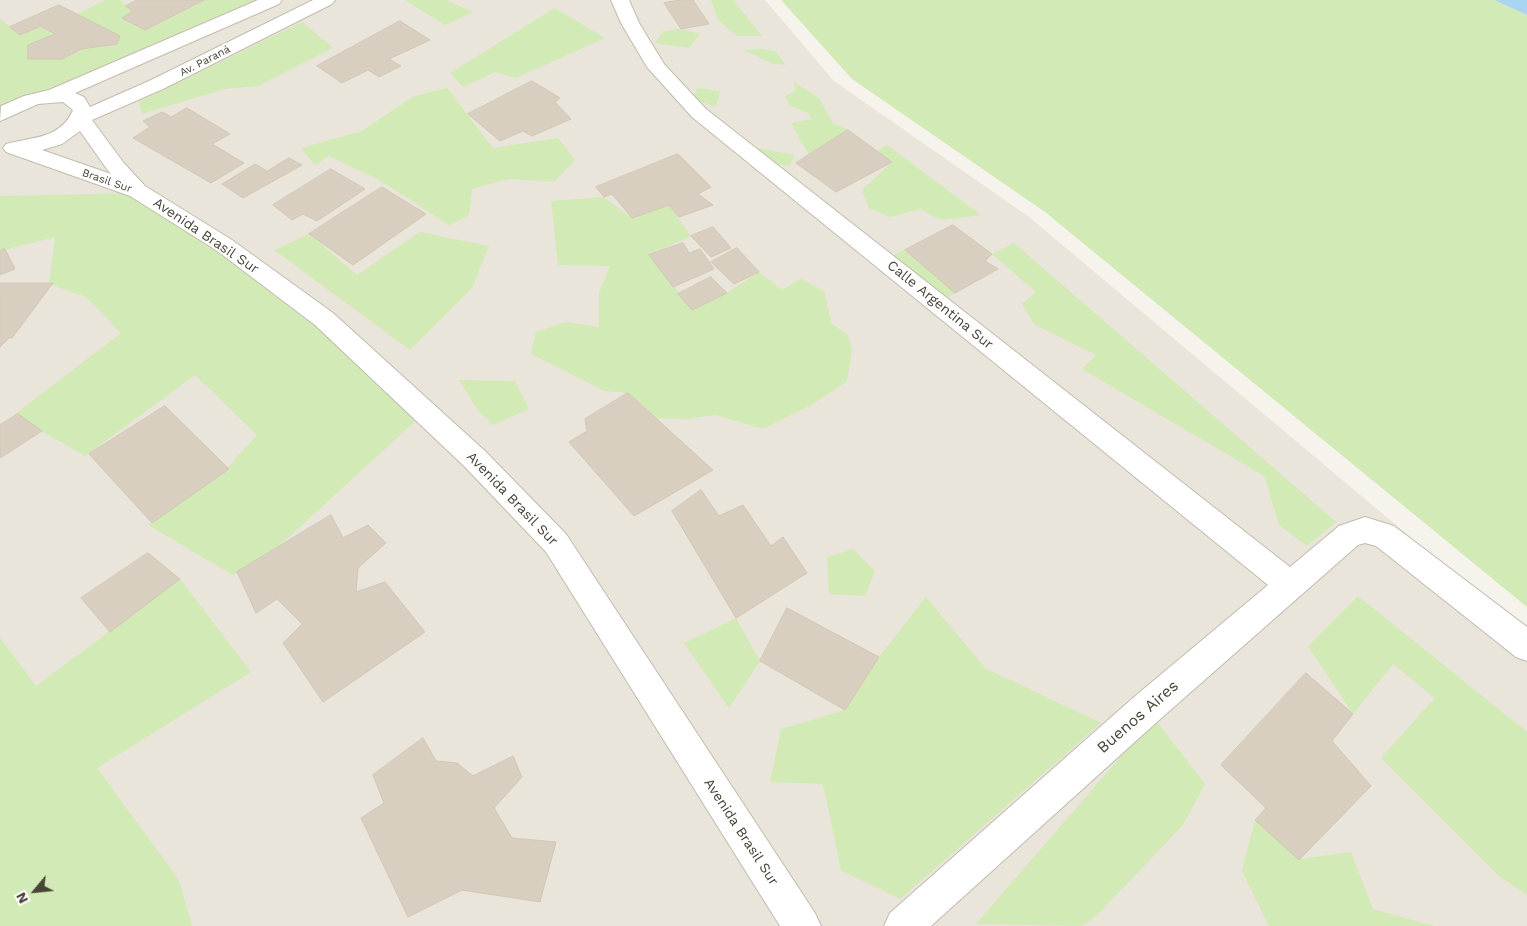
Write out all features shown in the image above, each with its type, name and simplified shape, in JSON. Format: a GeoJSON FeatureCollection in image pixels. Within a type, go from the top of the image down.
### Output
{"type":"FeatureCollection","features":[{"type":"Feature","properties":{"kind":"street","name":"Av. Paraná"},"geometry":{"type":"LineString","coordinates":[[0,115],[22,103],[52,96],[273,0]]}},
{"type":"Feature","properties":{"kind":"street","name":"Av. Paraná"},"geometry":{"type":"LineString","coordinates":[[7,148],[33,146],[55,138],[73,127],[81,118],[156,85],[326,0]]}},
{"type":"Feature","properties":{"kind":"street","name":"Calle Argentina Sur"},"geometry":{"type":"LineString","coordinates":[[620,0],[630,23],[656,67],[699,113],[1289,584]]}},
{"type":"Feature","properties":{"kind":"street","name":"Av. Paraná"},"geometry":{"type":"LineString","coordinates":[[52,96],[74,99],[81,104],[83,110],[81,118]]}},
{"type":"Feature","properties":{"kind":"street","name":"Brasil Sur"},"geometry":{"type":"LineString","coordinates":[[81,118],[116,167],[138,192]]}},
{"type":"Feature","properties":{"kind":"street","name":"Brasil Sur"},"geometry":{"type":"LineString","coordinates":[[7,148],[138,192]]}},
{"type":"Feature","properties":{"kind":"street","name":"Avenida Brasil Sur"},"geometry":{"type":"LineString","coordinates":[[138,192],[224,246],[324,319],[475,459],[556,543],[802,926]]}},
{"type":"Feature","properties":{"kind":"street","name":"Buenos Aires"},"geometry":{"type":"LineString","coordinates":[[903,926],[1289,584],[1349,535],[1364,530],[1384,535],[1527,646]]}},
{"type":"Feature","properties":{"kind":"shaded area"},"geometry":{"type":"Polygon","coordinates":[[[0,0],[765,0],[834,81],[1029,217],[1527,635],[1527,926],[0,926],[0,0]]]}},
{"type":"Feature","properties":{"kind":"green space"},"geometry":{"type":"Polygon","coordinates":[[[106,0],[120,0],[133,11],[123,18],[145,30],[204,0],[269,0],[4,108],[0,105],[0,19],[20,35],[41,26],[55,34],[28,45],[29,59],[62,59],[81,49],[117,44],[77,14],[106,0]]]}},
{"type":"Feature","properties":{"kind":"green space"},"geometry":{"type":"Polygon","coordinates":[[[405,0],[446,0],[473,12],[445,25],[405,0]]]}},
{"type":"Feature","properties":{"kind":"green space"},"geometry":{"type":"Polygon","coordinates":[[[711,0],[733,0],[762,36],[737,36],[718,20],[711,0]]]}},
{"type":"Feature","properties":{"kind":"green space"},"geometry":{"type":"Polygon","coordinates":[[[781,0],[1494,0],[1527,15],[1527,607],[1045,212],[852,79],[781,0]]]}},
{"type":"Feature","properties":{"kind":"green space"},"geometry":{"type":"Polygon","coordinates":[[[555,8],[605,38],[516,78],[495,72],[463,87],[450,73],[555,8]]]}},
{"type":"Feature","properties":{"kind":"green space"},"geometry":{"type":"Polygon","coordinates":[[[302,22],[333,48],[258,86],[224,89],[142,114],[139,102],[302,22]]]}},
{"type":"Feature","properties":{"kind":"green space"},"geometry":{"type":"Polygon","coordinates":[[[681,29],[700,34],[689,48],[655,43],[663,31],[681,29]]]}},
{"type":"Feature","properties":{"kind":"green space"},"geometry":{"type":"Polygon","coordinates":[[[763,49],[775,51],[786,65],[773,64],[743,50],[763,49]]]}},
{"type":"Feature","properties":{"kind":"green space"},"geometry":{"type":"Polygon","coordinates":[[[794,82],[819,98],[833,123],[848,130],[809,155],[791,123],[811,119],[808,113],[790,106],[785,96],[795,91],[794,82]]]}},
{"type":"Feature","properties":{"kind":"green space"},"geometry":{"type":"Polygon","coordinates":[[[447,88],[493,148],[558,138],[575,160],[554,182],[509,179],[472,189],[469,215],[449,225],[379,180],[329,156],[315,165],[301,148],[362,131],[414,96],[447,88]]]}},
{"type":"Feature","properties":{"kind":"green space"},"geometry":{"type":"Polygon","coordinates":[[[697,88],[720,91],[716,107],[693,99],[697,88]]]}},
{"type":"Feature","properties":{"kind":"green space"},"geometry":{"type":"Polygon","coordinates":[[[887,145],[981,215],[941,220],[920,209],[890,217],[869,208],[862,190],[892,162],[877,151],[887,145]]]}},
{"type":"Feature","properties":{"kind":"green space"},"geometry":{"type":"Polygon","coordinates":[[[757,148],[795,155],[790,166],[750,161],[757,148]]]}},
{"type":"Feature","properties":{"kind":"green space"},"geometry":{"type":"Polygon","coordinates":[[[134,193],[221,247],[422,415],[278,547],[233,575],[148,525],[224,472],[257,435],[195,375],[85,456],[14,415],[121,333],[86,297],[49,284],[55,237],[0,251],[0,196],[134,193]]]}},
{"type":"Feature","properties":{"kind":"green space"},"geometry":{"type":"Polygon","coordinates":[[[603,197],[632,218],[669,205],[691,236],[650,255],[692,310],[727,293],[759,272],[782,290],[801,279],[824,291],[832,324],[848,335],[852,351],[847,381],[813,404],[763,429],[716,415],[685,419],[656,418],[628,393],[604,391],[531,354],[536,332],[566,322],[599,327],[599,293],[610,266],[558,265],[551,201],[603,197]]]}},
{"type":"Feature","properties":{"kind":"green space"},"geometry":{"type":"Polygon","coordinates":[[[420,232],[489,246],[472,288],[410,350],[274,250],[309,234],[357,275],[420,232]]]}},
{"type":"Feature","properties":{"kind":"green space"},"geometry":{"type":"Polygon","coordinates":[[[1014,243],[1336,522],[1307,546],[1279,525],[1264,476],[1082,369],[1096,355],[1034,324],[1022,304],[1036,292],[992,254],[1014,243]]]}},
{"type":"Feature","properties":{"kind":"green space"},"geometry":{"type":"Polygon","coordinates":[[[905,250],[955,293],[931,307],[884,260],[905,250]]]}},
{"type":"Feature","properties":{"kind":"green space"},"geometry":{"type":"Polygon","coordinates":[[[459,380],[515,381],[529,409],[493,425],[477,409],[459,380]]]}},
{"type":"Feature","properties":{"kind":"green space"},"geometry":{"type":"Polygon","coordinates":[[[853,549],[875,571],[865,596],[829,594],[827,557],[853,549]]]}},
{"type":"Feature","properties":{"kind":"green space"},"geometry":{"type":"Polygon","coordinates":[[[180,579],[251,672],[97,768],[179,880],[192,926],[0,926],[0,638],[36,686],[180,579]]]}},
{"type":"Feature","properties":{"kind":"green space"},"geometry":{"type":"Polygon","coordinates":[[[1358,596],[1527,732],[1527,895],[1499,876],[1381,758],[1435,698],[1393,664],[1353,714],[1308,646],[1358,596]]]}},
{"type":"Feature","properties":{"kind":"green space"},"geometry":{"type":"Polygon","coordinates":[[[926,597],[985,668],[1101,723],[900,899],[841,870],[823,784],[770,782],[781,729],[845,710],[879,657],[926,597]]]}},
{"type":"Feature","properties":{"kind":"green space"},"geometry":{"type":"Polygon","coordinates":[[[736,618],[760,661],[729,708],[684,643],[736,618]]]}},
{"type":"Feature","properties":{"kind":"green space"},"geometry":{"type":"Polygon","coordinates":[[[1154,718],[1205,784],[1183,825],[1096,916],[1082,926],[976,924],[1154,718]]]}},
{"type":"Feature","properties":{"kind":"green space"},"geometry":{"type":"Polygon","coordinates":[[[1255,820],[1299,859],[1351,852],[1373,909],[1434,926],[1269,926],[1242,871],[1255,820]]]}},
{"type":"Feature","properties":{"kind":"water"},"geometry":{"type":"Polygon","coordinates":[[[1494,0],[1527,0],[1527,15],[1494,0]]]}},
{"type":"Feature","properties":{"kind":"building"},"geometry":{"type":"Polygon","coordinates":[[[137,0],[204,0],[145,30],[122,18],[133,11],[126,6],[137,0]]]}},
{"type":"Feature","properties":{"kind":"building"},"geometry":{"type":"Polygon","coordinates":[[[693,0],[709,24],[681,29],[664,3],[693,0]]]}},
{"type":"Feature","properties":{"kind":"building"},"geometry":{"type":"Polygon","coordinates":[[[59,5],[120,36],[117,44],[81,49],[62,59],[28,59],[28,45],[55,34],[41,26],[20,35],[10,27],[59,5]]]}},
{"type":"Feature","properties":{"kind":"building"},"geometry":{"type":"Polygon","coordinates":[[[400,21],[430,40],[389,59],[401,66],[379,77],[368,70],[342,83],[317,66],[400,21]]]}},
{"type":"Feature","properties":{"kind":"building"},"geometry":{"type":"Polygon","coordinates":[[[532,81],[560,98],[555,102],[571,119],[532,136],[523,131],[500,141],[468,114],[532,81]]]}},
{"type":"Feature","properties":{"kind":"building"},"geometry":{"type":"Polygon","coordinates":[[[187,108],[230,134],[212,144],[244,163],[211,183],[133,138],[150,127],[143,121],[162,112],[171,117],[187,108]]]}},
{"type":"Feature","properties":{"kind":"building"},"geometry":{"type":"Polygon","coordinates":[[[848,130],[892,162],[836,192],[796,163],[848,130]]]}},
{"type":"Feature","properties":{"kind":"building"},"geometry":{"type":"Polygon","coordinates":[[[678,154],[711,187],[698,194],[713,205],[679,217],[669,205],[632,218],[612,194],[604,197],[596,187],[678,154]]]}},
{"type":"Feature","properties":{"kind":"building"},"geometry":{"type":"Polygon","coordinates":[[[289,158],[302,165],[243,198],[222,184],[255,164],[267,171],[289,158]]]}},
{"type":"Feature","properties":{"kind":"building"},"geometry":{"type":"Polygon","coordinates":[[[331,169],[365,189],[317,221],[303,214],[292,220],[273,205],[331,169]]]}},
{"type":"Feature","properties":{"kind":"building"},"geometry":{"type":"Polygon","coordinates":[[[382,187],[426,214],[353,265],[309,234],[382,187]]]}},
{"type":"Feature","properties":{"kind":"building"},"geometry":{"type":"Polygon","coordinates":[[[953,225],[992,254],[985,261],[998,269],[955,293],[905,250],[953,225]]]}},
{"type":"Feature","properties":{"kind":"building"},"geometry":{"type":"Polygon","coordinates":[[[713,227],[731,248],[711,257],[691,236],[713,227]]]}},
{"type":"Feature","properties":{"kind":"building"},"geometry":{"type":"Polygon","coordinates":[[[683,243],[689,253],[700,249],[714,269],[673,287],[649,255],[683,243]]]}},
{"type":"Feature","properties":{"kind":"building"},"geometry":{"type":"Polygon","coordinates":[[[737,248],[759,272],[734,284],[711,262],[737,248]]]}},
{"type":"Feature","properties":{"kind":"building"},"geometry":{"type":"Polygon","coordinates":[[[5,249],[15,269],[0,275],[0,251],[5,249]]]}},
{"type":"Feature","properties":{"kind":"building"},"geometry":{"type":"Polygon","coordinates":[[[711,277],[727,293],[692,310],[678,294],[711,277]]]}},
{"type":"Feature","properties":{"kind":"building"},"geometry":{"type":"Polygon","coordinates":[[[0,283],[53,283],[12,338],[9,338],[0,347],[0,283]]]}},
{"type":"Feature","properties":{"kind":"building"},"geometry":{"type":"Polygon","coordinates":[[[628,393],[713,470],[634,516],[569,442],[587,431],[585,419],[628,393]]]}},
{"type":"Feature","properties":{"kind":"building"},"geometry":{"type":"Polygon","coordinates":[[[165,406],[229,469],[152,523],[89,454],[165,406]]]}},
{"type":"Feature","properties":{"kind":"building"},"geometry":{"type":"Polygon","coordinates":[[[18,414],[42,431],[0,458],[0,425],[18,414]]]}},
{"type":"Feature","properties":{"kind":"building"},"geometry":{"type":"Polygon","coordinates":[[[701,490],[719,516],[743,505],[771,546],[783,537],[807,573],[736,618],[672,511],[701,490]]]}},
{"type":"Feature","properties":{"kind":"building"},"geometry":{"type":"Polygon","coordinates":[[[331,515],[343,538],[368,525],[386,543],[358,568],[356,592],[385,582],[425,632],[323,702],[283,643],[302,624],[277,599],[256,613],[237,572],[331,515]]]}},
{"type":"Feature","properties":{"kind":"building"},"geometry":{"type":"Polygon","coordinates":[[[148,553],[180,579],[110,632],[81,598],[148,553]]]}},
{"type":"Feature","properties":{"kind":"building"},"geometry":{"type":"Polygon","coordinates":[[[787,608],[879,657],[845,710],[760,661],[787,608]]]}},
{"type":"Feature","properties":{"kind":"building"},"geometry":{"type":"Polygon","coordinates":[[[1306,673],[1353,714],[1332,741],[1371,786],[1299,860],[1255,820],[1266,808],[1221,765],[1306,673]]]}},
{"type":"Feature","properties":{"kind":"building"},"geometry":{"type":"Polygon","coordinates":[[[423,738],[436,761],[457,763],[473,776],[513,756],[522,777],[494,808],[512,838],[556,842],[540,902],[462,890],[408,917],[361,818],[384,803],[373,775],[423,738]]]}}]}
